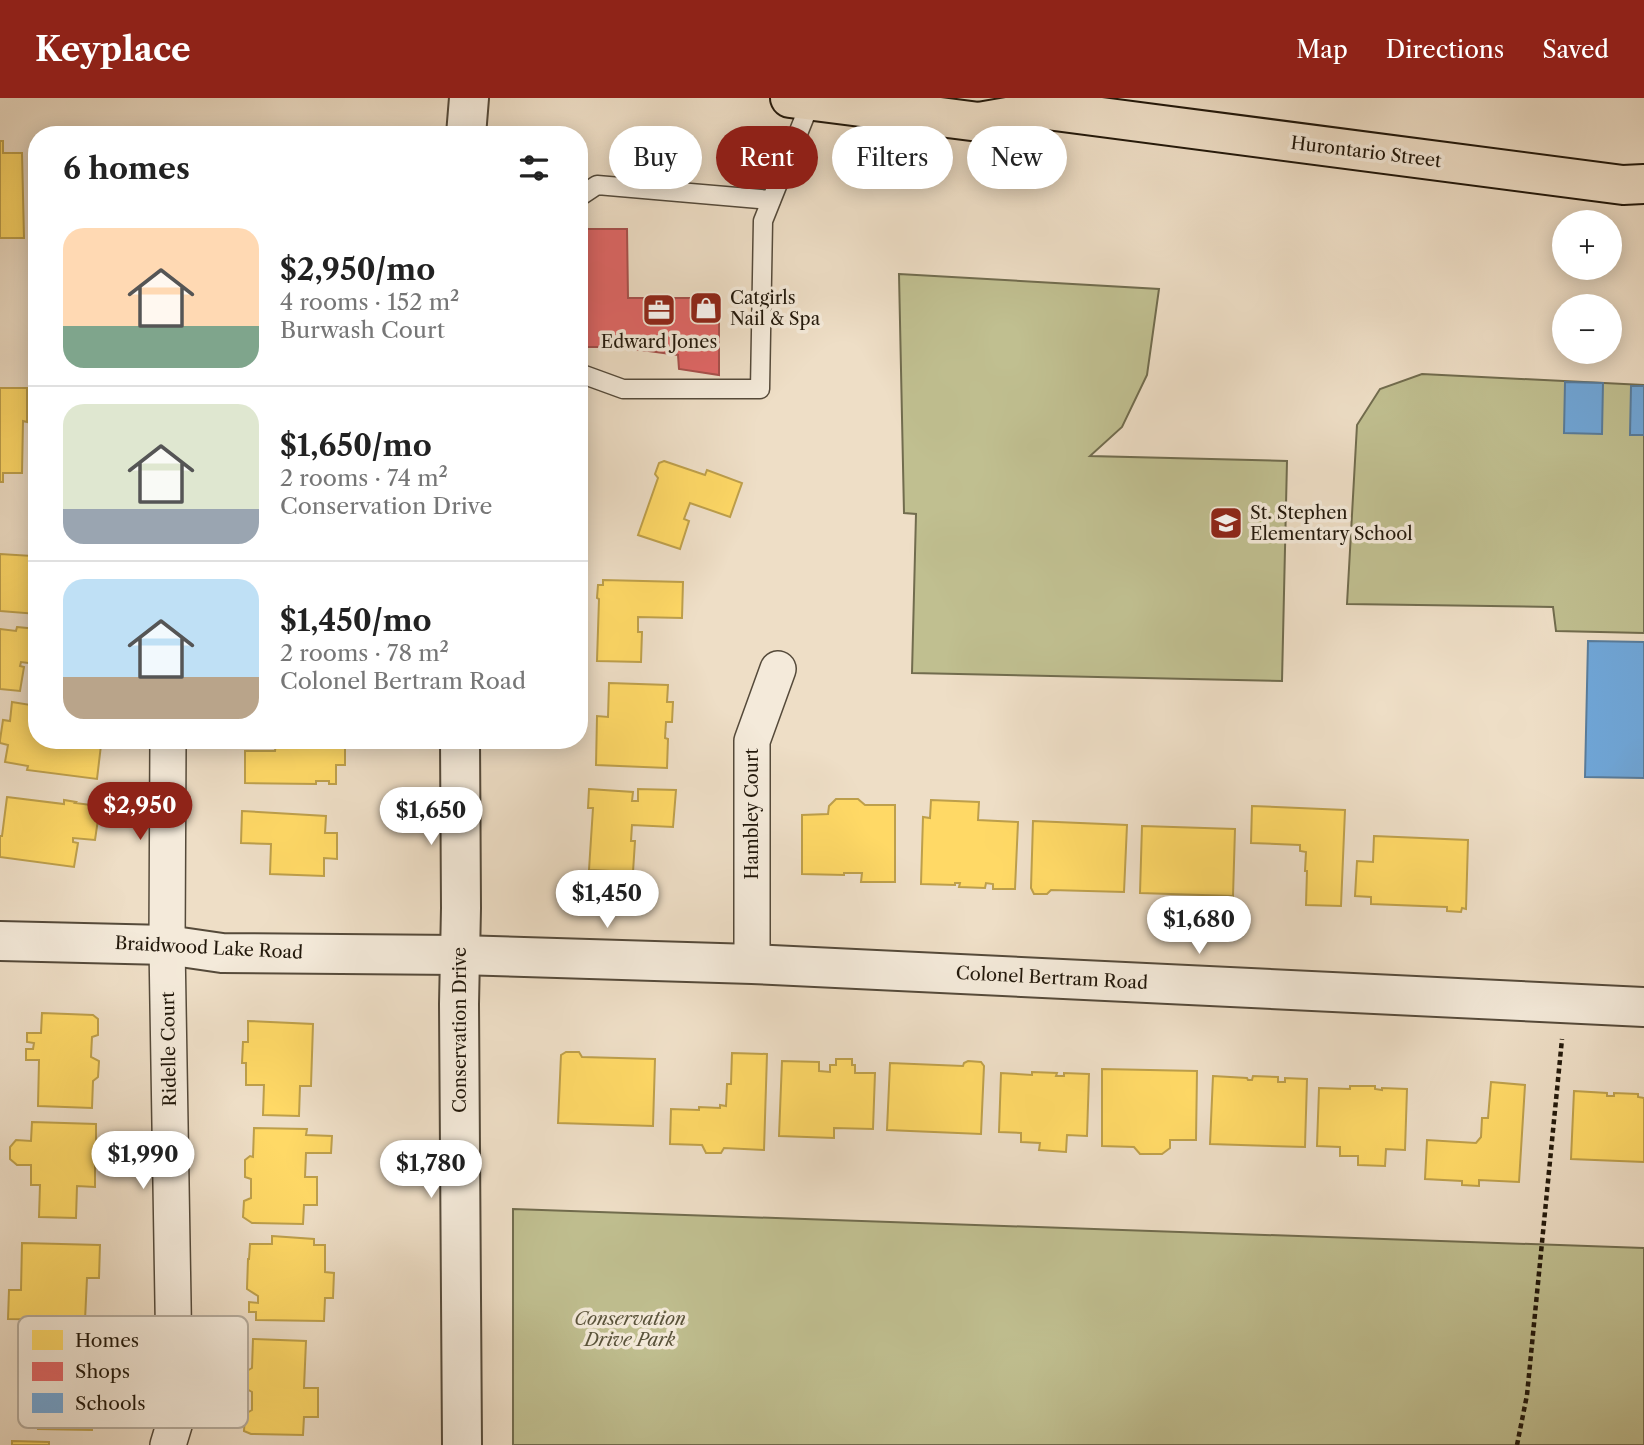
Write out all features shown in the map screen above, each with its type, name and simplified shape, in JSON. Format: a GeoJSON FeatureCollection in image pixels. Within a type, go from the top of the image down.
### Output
{"type":"FeatureCollection","features":[{"type":"Feature","properties":{"kind":"main road","name":"Hurontario Street"},"geometry":{"type":"LineString","coordinates":[[800,99],[979,122],[1040,104],[1623,185],[1644,184]]}},
{"type":"Feature","properties":{"kind":"street"},"geometry":{"type":"LineString","coordinates":[[467,126],[469,98]]}},
{"type":"Feature","properties":{"kind":"street","name":"Hambley Court"},"geometry":{"type":"LineString","coordinates":[[752,964],[751,741],[778,669]]}},
{"type":"Feature","properties":{"kind":"street","name":"Ridelle Court"},"geometry":{"type":"LineString","coordinates":[[168,749],[167,945],[173,1316]]}},
{"type":"Feature","properties":{"kind":"street","name":"Conservation Drive"},"geometry":{"type":"LineString","coordinates":[[460,749],[462,1445]]}},
{"type":"Feature","properties":{"kind":"street","name":"Braidwood Lake Road"},"geometry":{"type":"LineString","coordinates":[[0,941],[167,945],[222,953],[459,955]]}},
{"type":"Feature","properties":{"kind":"street","name":"Colonel Bertram Road"},"geometry":{"type":"LineString","coordinates":[[459,955],[752,964],[1644,1007]]}},
{"type":"Feature","properties":{"kind":"street","name":"Ridelle Court"},"geometry":{"type":"LineString","coordinates":[[168,1445],[173,1428]]}},
{"type":"Feature","properties":{"kind":"lane"},"geometry":{"type":"LineString","coordinates":[[588,376],[623,389],[760,389],[764,221],[800,99]]}},
{"type":"Feature","properties":{"kind":"lane"},"geometry":{"type":"LineString","coordinates":[[588,192],[597,186],[771,200]]}},
{"type":"Feature","properties":{"kind":"path"},"geometry":{"type":"LineString","coordinates":[[1517,1445],[1527,1395],[1565,1003]]}},
{"type":"Feature","properties":{"kind":"green space"},"geometry":{"type":"Polygon","coordinates":[[[899,274],[1159,289],[1147,375],[1122,427],[1090,456],[1287,461],[1282,681],[912,673],[916,514],[904,513],[899,274]]]}},
{"type":"Feature","properties":{"kind":"green space"},"geometry":{"type":"Polygon","coordinates":[[[1422,374],[1644,385],[1644,633],[1556,631],[1553,607],[1347,604],[1357,425],[1380,389],[1422,374]]]}},
{"type":"Feature","properties":{"kind":"green space","name":"Conservation Drive Park"},"geometry":{"type":"Polygon","coordinates":[[[513,1209],[1644,1248],[1644,1445],[513,1445],[513,1209]]]}},
{"type":"Feature","properties":{"kind":"building: Homes"},"geometry":{"type":"Polygon","coordinates":[[[0,141],[3,141],[3,153],[22,153],[24,238],[0,238],[0,141]]]}},
{"type":"Feature","properties":{"kind":"building: Homes"},"geometry":{"type":"Polygon","coordinates":[[[0,388],[27,388],[22,473],[3,473],[3,482],[0,482],[0,388]]]}},
{"type":"Feature","properties":{"kind":"building: Homes"},"geometry":{"type":"Polygon","coordinates":[[[664,461],[705,475],[707,470],[742,483],[730,517],[690,503],[684,519],[689,521],[680,549],[638,535],[658,478],[655,474],[659,463],[664,461]]]}},
{"type":"Feature","properties":{"kind":"building: Homes"},"geometry":{"type":"Polygon","coordinates":[[[0,554],[28,556],[28,613],[0,611],[0,554]]]}},
{"type":"Feature","properties":{"kind":"building: Homes"},"geometry":{"type":"Polygon","coordinates":[[[603,580],[683,582],[682,618],[638,617],[638,632],[642,632],[641,662],[597,661],[597,598],[598,585],[603,585],[603,580]]]}},
{"type":"Feature","properties":{"kind":"building: Homes"},"geometry":{"type":"Polygon","coordinates":[[[17,627],[28,628],[28,663],[21,662],[20,666],[24,667],[20,691],[0,689],[0,629],[16,631],[17,627]]]}},
{"type":"Feature","properties":{"kind":"building: Homes"},"geometry":{"type":"Polygon","coordinates":[[[609,683],[668,685],[667,702],[673,702],[672,722],[666,722],[667,768],[596,765],[597,716],[608,717],[609,683]]]}},
{"type":"Feature","properties":{"kind":"building: Homes"},"geometry":{"type":"Polygon","coordinates":[[[12,702],[28,705],[28,749],[101,749],[97,779],[27,770],[28,766],[5,762],[8,745],[0,743],[0,740],[3,720],[10,721],[12,702]]]}},
{"type":"Feature","properties":{"kind":"building: Homes"},"geometry":{"type":"Polygon","coordinates":[[[345,749],[345,765],[336,765],[336,784],[329,784],[329,781],[316,781],[316,784],[245,783],[245,751],[345,749]]]}},
{"type":"Feature","properties":{"kind":"building: Homes"},"geometry":{"type":"Polygon","coordinates":[[[589,789],[633,792],[632,801],[638,801],[638,789],[676,790],[673,827],[632,825],[631,841],[635,841],[633,872],[589,870],[593,808],[588,808],[589,789]]]}},
{"type":"Feature","properties":{"kind":"building: Homes"},"geometry":{"type":"Polygon","coordinates":[[[7,797],[64,804],[64,800],[100,806],[95,840],[73,838],[73,842],[78,843],[74,867],[0,857],[0,836],[7,797]]]}},
{"type":"Feature","properties":{"kind":"building: Homes"},"geometry":{"type":"Polygon","coordinates":[[[836,799],[858,799],[865,805],[895,805],[895,882],[861,882],[862,873],[802,874],[802,815],[828,814],[829,806],[836,799]]]}},
{"type":"Feature","properties":{"kind":"building: Homes"},"geometry":{"type":"Polygon","coordinates":[[[931,800],[979,802],[978,820],[1018,822],[1015,889],[993,889],[993,884],[986,883],[985,888],[959,887],[960,883],[921,884],[923,817],[930,818],[931,800]]]}},
{"type":"Feature","properties":{"kind":"building: Homes"},"geometry":{"type":"Polygon","coordinates":[[[1252,806],[1345,810],[1341,906],[1306,905],[1306,852],[1300,851],[1300,845],[1251,843],[1252,806]]]}},
{"type":"Feature","properties":{"kind":"building: Homes"},"geometry":{"type":"Polygon","coordinates":[[[242,811],[326,816],[325,833],[337,833],[337,859],[324,858],[324,876],[270,874],[271,844],[241,843],[242,811]]]}},
{"type":"Feature","properties":{"kind":"building: Homes"},"geometry":{"type":"Polygon","coordinates":[[[1033,821],[1127,825],[1124,892],[1051,890],[1047,894],[1034,894],[1031,888],[1033,821]]]}},
{"type":"Feature","properties":{"kind":"building: Homes"},"geometry":{"type":"Polygon","coordinates":[[[1142,826],[1235,829],[1233,896],[1140,893],[1142,826]]]}},
{"type":"Feature","properties":{"kind":"building: Homes"},"geometry":{"type":"Polygon","coordinates":[[[1374,836],[1468,840],[1466,909],[1462,908],[1461,912],[1447,911],[1447,907],[1371,904],[1371,897],[1355,896],[1357,861],[1373,862],[1374,836]]]}},
{"type":"Feature","properties":{"kind":"building: Homes"},"geometry":{"type":"Polygon","coordinates":[[[42,1013],[93,1015],[98,1019],[98,1035],[92,1037],[91,1057],[99,1061],[98,1077],[93,1081],[92,1108],[38,1106],[39,1060],[26,1060],[26,1049],[33,1049],[34,1043],[27,1042],[27,1033],[41,1033],[42,1013]]]}},
{"type":"Feature","properties":{"kind":"building: Homes"},"geometry":{"type":"Polygon","coordinates":[[[248,1021],[313,1024],[311,1086],[300,1086],[299,1116],[263,1115],[264,1085],[246,1085],[246,1063],[242,1063],[243,1042],[248,1042],[248,1021]]]}},
{"type":"Feature","properties":{"kind":"building: Homes"},"geometry":{"type":"Polygon","coordinates":[[[566,1052],[579,1052],[582,1057],[655,1059],[653,1126],[558,1123],[561,1055],[566,1052]]]}},
{"type":"Feature","properties":{"kind":"building: Homes"},"geometry":{"type":"Polygon","coordinates":[[[732,1053],[767,1054],[764,1150],[724,1148],[721,1153],[706,1153],[702,1145],[670,1144],[671,1109],[699,1110],[699,1107],[726,1106],[727,1084],[731,1084],[732,1053]]]}},
{"type":"Feature","properties":{"kind":"building: Homes"},"geometry":{"type":"Polygon","coordinates":[[[836,1059],[852,1059],[855,1073],[875,1073],[873,1129],[834,1128],[834,1138],[779,1136],[782,1061],[819,1062],[819,1071],[830,1072],[830,1065],[836,1065],[836,1059]]]}},
{"type":"Feature","properties":{"kind":"building: Homes"},"geometry":{"type":"Polygon","coordinates":[[[968,1061],[981,1062],[984,1066],[981,1134],[887,1130],[890,1063],[963,1066],[968,1061]]]}},
{"type":"Feature","properties":{"kind":"building: Homes"},"geometry":{"type":"Polygon","coordinates":[[[1102,1069],[1197,1071],[1196,1140],[1170,1140],[1170,1148],[1162,1154],[1140,1154],[1134,1147],[1102,1146],[1102,1069]]]}},
{"type":"Feature","properties":{"kind":"building: Homes"},"geometry":{"type":"Polygon","coordinates":[[[1032,1072],[1057,1073],[1056,1076],[1064,1076],[1064,1073],[1089,1074],[1087,1136],[1067,1135],[1066,1152],[1039,1150],[1040,1143],[1021,1142],[1021,1133],[999,1132],[1001,1073],[1032,1075],[1032,1072]]]}},
{"type":"Feature","properties":{"kind":"building: Homes"},"geometry":{"type":"Polygon","coordinates":[[[1213,1076],[1248,1080],[1252,1080],[1253,1076],[1278,1077],[1278,1082],[1285,1082],[1285,1078],[1307,1079],[1305,1147],[1210,1144],[1213,1076]]]}},
{"type":"Feature","properties":{"kind":"building: Homes"},"geometry":{"type":"Polygon","coordinates":[[[1491,1082],[1525,1085],[1519,1182],[1479,1180],[1479,1186],[1462,1185],[1462,1181],[1425,1179],[1427,1140],[1476,1143],[1481,1137],[1482,1118],[1488,1118],[1491,1082]]]}},
{"type":"Feature","properties":{"kind":"building: Homes"},"geometry":{"type":"Polygon","coordinates":[[[1350,1086],[1375,1086],[1375,1089],[1382,1090],[1407,1089],[1405,1150],[1386,1149],[1385,1166],[1358,1165],[1358,1156],[1340,1156],[1340,1147],[1317,1146],[1319,1088],[1350,1089],[1350,1086]]]}},
{"type":"Feature","properties":{"kind":"building: Homes"},"geometry":{"type":"Polygon","coordinates":[[[1574,1091],[1607,1093],[1607,1096],[1614,1096],[1614,1093],[1638,1094],[1638,1097],[1644,1098],[1644,1162],[1571,1159],[1574,1091]]]}},
{"type":"Feature","properties":{"kind":"building: Homes"},"geometry":{"type":"Polygon","coordinates":[[[32,1122],[96,1124],[96,1143],[100,1143],[99,1165],[95,1165],[95,1187],[77,1186],[76,1218],[39,1217],[40,1185],[31,1185],[31,1165],[17,1165],[10,1159],[10,1147],[16,1140],[31,1141],[32,1122]]]}},
{"type":"Feature","properties":{"kind":"building: Homes"},"geometry":{"type":"Polygon","coordinates":[[[254,1128],[307,1129],[306,1135],[332,1136],[331,1153],[306,1153],[305,1177],[317,1177],[317,1205],[304,1205],[303,1224],[252,1223],[243,1217],[244,1201],[251,1198],[251,1179],[245,1177],[245,1160],[253,1157],[254,1128]]]}},
{"type":"Feature","properties":{"kind":"building: Homes"},"geometry":{"type":"Polygon","coordinates":[[[272,1236],[314,1239],[314,1245],[325,1245],[325,1272],[334,1273],[333,1298],[325,1298],[324,1321],[256,1320],[256,1312],[249,1312],[249,1302],[258,1303],[258,1296],[247,1289],[250,1244],[272,1244],[272,1236]]]}},
{"type":"Feature","properties":{"kind":"building: Homes"},"geometry":{"type":"Polygon","coordinates":[[[22,1243],[100,1245],[99,1278],[87,1278],[85,1316],[18,1316],[18,1319],[8,1319],[9,1290],[21,1290],[22,1243]]]}},
{"type":"Feature","properties":{"kind":"building: Homes"},"geometry":{"type":"Polygon","coordinates":[[[253,1339],[306,1341],[304,1388],[318,1388],[318,1417],[304,1417],[303,1435],[251,1434],[244,1431],[244,1428],[248,1428],[248,1412],[252,1410],[248,1370],[252,1368],[253,1339]]]}},
{"type":"Feature","properties":{"kind":"building: Homes"},"geometry":{"type":"Polygon","coordinates":[[[38,1428],[92,1428],[92,1430],[38,1428]]]}},
{"type":"Feature","properties":{"kind":"building: Homes"},"geometry":{"type":"Polygon","coordinates":[[[12,1441],[49,1442],[49,1445],[12,1445],[12,1441]]]}},
{"type":"Feature","properties":{"kind":"building: Shops"},"geometry":{"type":"Polygon","coordinates":[[[588,229],[627,229],[628,298],[705,298],[719,313],[719,375],[679,369],[678,355],[619,347],[588,347],[588,229]]]}},
{"type":"Feature","properties":{"kind":"building: Schools"},"geometry":{"type":"Polygon","coordinates":[[[1565,382],[1603,383],[1602,434],[1564,433],[1565,382]]]}},
{"type":"Feature","properties":{"kind":"building: Schools"},"geometry":{"type":"Polygon","coordinates":[[[1631,386],[1644,386],[1644,435],[1630,435],[1631,386]]]}},
{"type":"Feature","properties":{"kind":"building: Schools"},"geometry":{"type":"Polygon","coordinates":[[[1588,641],[1644,642],[1644,778],[1585,777],[1588,641]]]}},
{"type":"Feature","properties":{"kind":"place","name":"Catgirls Nail & Spa"},"geometry":{"type":"Point","coordinates":[706,308]}},
{"type":"Feature","properties":{"kind":"place","name":"Edward Jones"},"geometry":{"type":"Point","coordinates":[659,310]}},
{"type":"Feature","properties":{"kind":"place","name":"St. Stephen Elementary School"},"geometry":{"type":"Point","coordinates":[1226,523]}}]}
